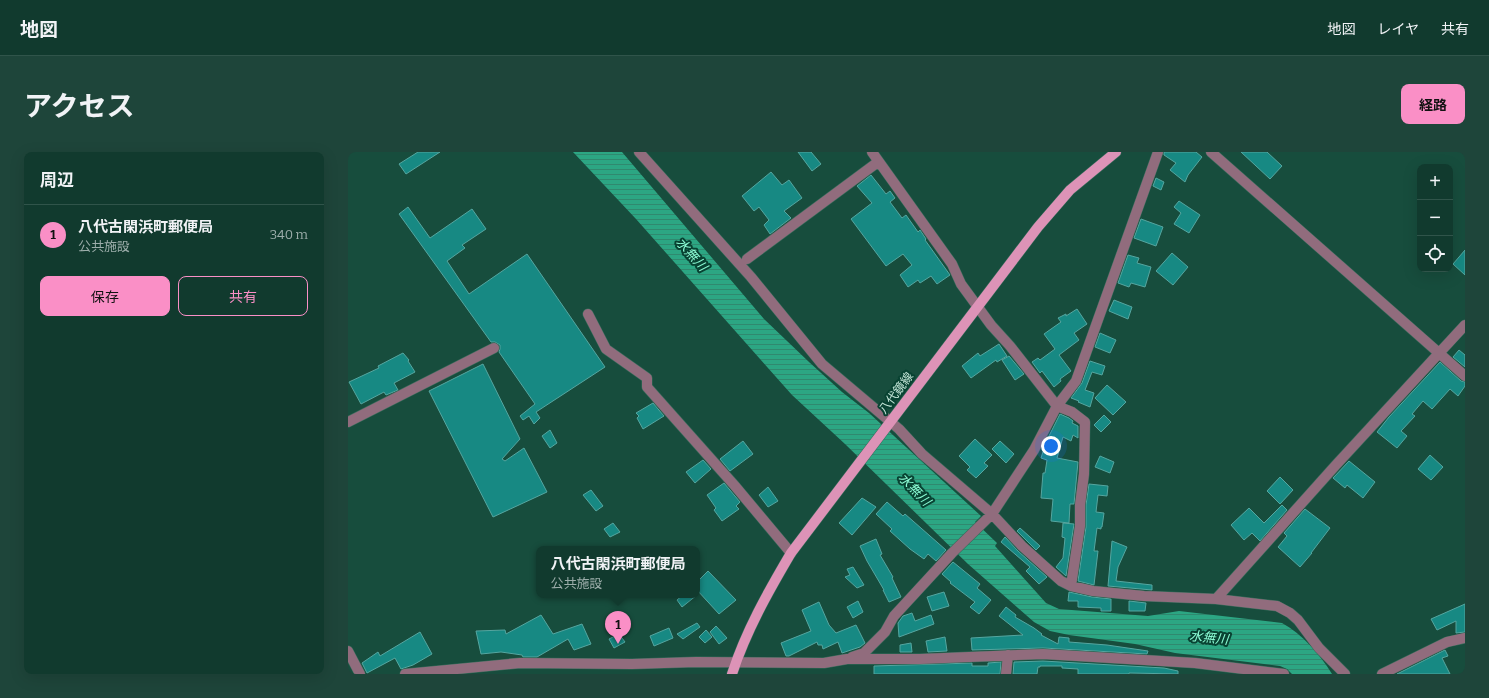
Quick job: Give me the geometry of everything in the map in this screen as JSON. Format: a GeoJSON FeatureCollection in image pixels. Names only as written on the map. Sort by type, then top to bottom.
{"type":"FeatureCollection","features":[{"type":"Feature","properties":{"kind":"main road","name":"八代鏡線"},"geometry":{"type":"LineString","coordinates":[[732,674],[750,627],[768,591],[791,552],[1038,227],[1070,190],[1116,152]]}},
{"type":"Feature","properties":{"kind":"street"},"geometry":{"type":"LineString","coordinates":[[639,152],[750,277],[822,364],[890,423],[922,454],[992,514],[1022,546],[1061,581],[1072,586],[1093,590],[1144,596],[1216,599],[1277,606],[1290,613],[1298,620],[1319,648],[1345,674]]}},
{"type":"Feature","properties":{"kind":"street"},"geometry":{"type":"LineString","coordinates":[[872,152],[952,264],[961,284],[991,325],[1010,346],[1057,406],[1072,412],[1086,422],[1080,526],[1072,586]]}},
{"type":"Feature","properties":{"kind":"street"},"geometry":{"type":"LineString","coordinates":[[405,674],[520,663],[824,663],[847,659],[864,653],[885,632],[894,616],[952,553],[992,514],[1034,450],[1057,406],[1076,381],[1158,152]]}},
{"type":"Feature","properties":{"kind":"street"},"geometry":{"type":"LineString","coordinates":[[1211,152],[1438,354],[1465,376]]}},
{"type":"Feature","properties":{"kind":"street"},"geometry":{"type":"LineString","coordinates":[[747,259],[878,162]]}},
{"type":"Feature","properties":{"kind":"street"},"geometry":{"type":"LineString","coordinates":[[588,314],[606,349],[647,378],[647,387],[791,552]]}},
{"type":"Feature","properties":{"kind":"street"},"geometry":{"type":"LineString","coordinates":[[1216,599],[1465,324]]}},
{"type":"Feature","properties":{"kind":"street"},"geometry":{"type":"LineString","coordinates":[[348,422],[494,348]]}},
{"type":"Feature","properties":{"kind":"street"},"geometry":{"type":"LineString","coordinates":[[1382,674],[1447,642],[1465,638]]}},
{"type":"Feature","properties":{"kind":"street"},"geometry":{"type":"LineString","coordinates":[[348,651],[360,674]]}},
{"type":"Feature","properties":{"kind":"street"},"geometry":{"type":"LineString","coordinates":[[847,659],[920,659],[1043,654],[1112,657],[1141,661],[1202,664],[1284,674]]}},
{"type":"Feature","properties":{"kind":"street"},"geometry":{"type":"LineString","coordinates":[[1006,674],[1008,655]]}},
{"type":"Feature","properties":{"kind":"water","name":"水無川"},"geometry":{"type":"Polygon","coordinates":[[[573,152],[622,152],[764,319],[842,392],[869,413],[981,516],[975,522],[997,543],[995,546],[1046,603],[1059,609],[1148,616],[1179,611],[1282,623],[1297,633],[1310,645],[1332,674],[1292,674],[1287,669],[1280,666],[1175,653],[1135,644],[1069,635],[1050,631],[1034,622],[968,564],[845,444],[792,395],[636,219],[573,152]]]}},
{"type":"Feature","properties":{"kind":"building"},"geometry":{"type":"Polygon","coordinates":[[[418,152],[440,152],[406,174],[399,164],[418,152]]]}},
{"type":"Feature","properties":{"kind":"building"},"geometry":{"type":"Polygon","coordinates":[[[798,152],[811,152],[821,164],[812,171],[798,152]]]}},
{"type":"Feature","properties":{"kind":"building"},"geometry":{"type":"Polygon","coordinates":[[[1164,152],[1196,152],[1202,157],[1188,175],[1185,182],[1170,170],[1176,163],[1164,155],[1164,152]]]}},
{"type":"Feature","properties":{"kind":"building"},"geometry":{"type":"Polygon","coordinates":[[[1241,152],[1267,152],[1282,166],[1270,179],[1241,152]]]}},
{"type":"Feature","properties":{"kind":"building"},"geometry":{"type":"Polygon","coordinates":[[[771,172],[782,185],[789,180],[802,198],[784,211],[791,218],[770,234],[764,225],[769,220],[759,207],[754,211],[742,196],[771,172]]]}},
{"type":"Feature","properties":{"kind":"building"},"geometry":{"type":"Polygon","coordinates":[[[871,175],[886,194],[890,191],[895,198],[890,202],[902,218],[906,215],[918,232],[920,230],[926,239],[925,240],[950,275],[937,284],[931,276],[920,283],[918,280],[908,287],[900,275],[912,265],[903,254],[886,266],[851,219],[872,203],[857,186],[871,175]]]}},
{"type":"Feature","properties":{"kind":"building"},"geometry":{"type":"Polygon","coordinates":[[[1156,178],[1164,182],[1161,190],[1153,186],[1156,178]]]}},
{"type":"Feature","properties":{"kind":"building"},"geometry":{"type":"Polygon","coordinates":[[[1179,201],[1200,215],[1189,233],[1174,224],[1181,213],[1174,207],[1179,201]]]}},
{"type":"Feature","properties":{"kind":"building"},"geometry":{"type":"Polygon","coordinates":[[[408,207],[430,238],[472,209],[486,229],[462,245],[465,248],[447,261],[469,294],[527,254],[605,367],[536,412],[540,418],[534,424],[529,416],[523,420],[520,416],[535,404],[499,352],[500,345],[495,342],[491,342],[399,214],[408,207]]]}},
{"type":"Feature","properties":{"kind":"building"},"geometry":{"type":"Polygon","coordinates":[[[1141,219],[1163,227],[1156,246],[1134,238],[1141,219]]]}},
{"type":"Feature","properties":{"kind":"building"},"geometry":{"type":"Polygon","coordinates":[[[1465,250],[1465,275],[1453,264],[1465,250]]]}},
{"type":"Feature","properties":{"kind":"building"},"geometry":{"type":"Polygon","coordinates":[[[1172,253],[1188,267],[1173,285],[1156,271],[1172,253]]]}},
{"type":"Feature","properties":{"kind":"building"},"geometry":{"type":"Polygon","coordinates":[[[1128,255],[1139,258],[1137,263],[1151,267],[1145,287],[1131,283],[1129,287],[1118,283],[1128,255]]]}},
{"type":"Feature","properties":{"kind":"building"},"geometry":{"type":"Polygon","coordinates":[[[1114,300],[1132,307],[1128,319],[1109,311],[1114,300]]]}},
{"type":"Feature","properties":{"kind":"building"},"geometry":{"type":"Polygon","coordinates":[[[1077,309],[1087,324],[1074,333],[1079,340],[1059,355],[1071,371],[1060,379],[1061,381],[1054,387],[1042,371],[1040,373],[1032,362],[1038,358],[1040,360],[1055,349],[1044,334],[1061,322],[1058,318],[1066,314],[1066,316],[1077,309]]]}},
{"type":"Feature","properties":{"kind":"building"},"geometry":{"type":"Polygon","coordinates":[[[1100,333],[1116,340],[1110,353],[1095,347],[1100,333]]]}},
{"type":"Feature","properties":{"kind":"building"},"geometry":{"type":"Polygon","coordinates":[[[999,344],[1007,356],[997,362],[996,360],[971,378],[962,366],[978,353],[980,356],[999,344]]]}},
{"type":"Feature","properties":{"kind":"building"},"geometry":{"type":"Polygon","coordinates":[[[1459,350],[1465,355],[1465,367],[1453,357],[1459,350]]]}},
{"type":"Feature","properties":{"kind":"building"},"geometry":{"type":"Polygon","coordinates":[[[403,353],[409,360],[408,361],[415,372],[394,383],[398,390],[386,395],[384,392],[361,404],[349,382],[379,368],[378,366],[403,353]]]}},
{"type":"Feature","properties":{"kind":"building"},"geometry":{"type":"Polygon","coordinates":[[[1009,356],[1024,374],[1015,380],[1002,360],[1009,356]]]}},
{"type":"Feature","properties":{"kind":"building"},"geometry":{"type":"Polygon","coordinates":[[[1090,361],[1105,366],[1102,375],[1092,372],[1085,390],[1094,393],[1090,407],[1071,398],[1082,383],[1090,361]]]}},
{"type":"Feature","properties":{"kind":"building"},"geometry":{"type":"Polygon","coordinates":[[[1440,362],[1461,381],[1465,382],[1465,386],[1458,396],[1450,389],[1432,409],[1423,401],[1412,414],[1415,416],[1401,431],[1407,436],[1397,448],[1377,432],[1440,362]]]}},
{"type":"Feature","properties":{"kind":"building"},"geometry":{"type":"Polygon","coordinates":[[[483,364],[520,439],[502,459],[505,461],[524,448],[547,492],[493,517],[429,391],[483,364]]]}},
{"type":"Feature","properties":{"kind":"building"},"geometry":{"type":"Polygon","coordinates":[[[1107,385],[1126,402],[1113,415],[1095,398],[1107,385]]]}},
{"type":"Feature","properties":{"kind":"building"},"geometry":{"type":"Polygon","coordinates":[[[653,403],[664,416],[643,429],[637,418],[639,416],[636,413],[653,403]]]}},
{"type":"Feature","properties":{"kind":"building"},"geometry":{"type":"Polygon","coordinates":[[[1060,414],[1069,418],[1073,421],[1072,423],[1078,426],[1078,438],[1073,435],[1071,441],[1063,437],[1057,458],[1078,462],[1074,504],[1070,504],[1069,523],[1051,521],[1053,499],[1041,498],[1043,473],[1045,473],[1047,460],[1041,458],[1046,442],[1060,414]]]}},
{"type":"Feature","properties":{"kind":"building"},"geometry":{"type":"Polygon","coordinates":[[[1104,415],[1111,422],[1101,432],[1094,425],[1104,415]]]}},
{"type":"Feature","properties":{"kind":"building"},"geometry":{"type":"Polygon","coordinates":[[[550,430],[557,443],[550,448],[542,436],[550,430]]]}},
{"type":"Feature","properties":{"kind":"building"},"geometry":{"type":"Polygon","coordinates":[[[975,439],[992,455],[984,463],[988,466],[976,478],[967,470],[970,467],[959,456],[975,439]]]}},
{"type":"Feature","properties":{"kind":"building"},"geometry":{"type":"Polygon","coordinates":[[[743,441],[753,454],[730,471],[720,459],[743,441]]]}},
{"type":"Feature","properties":{"kind":"building"},"geometry":{"type":"Polygon","coordinates":[[[1000,441],[1014,454],[1006,463],[992,449],[1000,441]]]}},
{"type":"Feature","properties":{"kind":"building"},"geometry":{"type":"Polygon","coordinates":[[[1430,455],[1443,467],[1431,480],[1418,469],[1430,455]]]}},
{"type":"Feature","properties":{"kind":"building"},"geometry":{"type":"Polygon","coordinates":[[[1100,456],[1114,462],[1110,473],[1095,467],[1100,456]]]}},
{"type":"Feature","properties":{"kind":"building"},"geometry":{"type":"Polygon","coordinates":[[[703,460],[711,469],[695,483],[686,472],[703,460]]]}},
{"type":"Feature","properties":{"kind":"building"},"geometry":{"type":"Polygon","coordinates":[[[1349,461],[1375,482],[1363,498],[1347,485],[1345,488],[1333,478],[1349,461]]]}},
{"type":"Feature","properties":{"kind":"building"},"geometry":{"type":"Polygon","coordinates":[[[1280,477],[1293,490],[1280,504],[1267,491],[1280,477]]]}},
{"type":"Feature","properties":{"kind":"building"},"geometry":{"type":"Polygon","coordinates":[[[724,483],[740,502],[736,506],[739,509],[722,521],[714,510],[716,508],[707,495],[724,483]]]}},
{"type":"Feature","properties":{"kind":"building"},"geometry":{"type":"Polygon","coordinates":[[[1089,484],[1108,486],[1107,496],[1098,495],[1096,512],[1104,513],[1102,527],[1101,529],[1097,528],[1094,551],[1098,551],[1094,585],[1078,581],[1086,527],[1086,505],[1089,484]]]}},
{"type":"Feature","properties":{"kind":"building"},"geometry":{"type":"Polygon","coordinates":[[[768,487],[778,501],[768,507],[759,495],[768,487]]]}},
{"type":"Feature","properties":{"kind":"building"},"geometry":{"type":"Polygon","coordinates":[[[591,490],[603,506],[596,511],[583,495],[591,490]]]}},
{"type":"Feature","properties":{"kind":"building"},"geometry":{"type":"Polygon","coordinates":[[[862,498],[876,507],[852,535],[839,523],[862,498]]]}},
{"type":"Feature","properties":{"kind":"building"},"geometry":{"type":"Polygon","coordinates":[[[887,502],[903,516],[905,514],[946,550],[936,561],[928,554],[924,559],[890,531],[892,529],[876,514],[887,502]]]}},
{"type":"Feature","properties":{"kind":"building"},"geometry":{"type":"Polygon","coordinates":[[[1282,505],[1287,510],[1260,541],[1252,533],[1244,540],[1231,525],[1249,508],[1264,523],[1282,505]]]}},
{"type":"Feature","properties":{"kind":"building"},"geometry":{"type":"Polygon","coordinates":[[[1305,509],[1330,528],[1300,567],[1278,547],[1287,536],[1284,533],[1305,509]]]}},
{"type":"Feature","properties":{"kind":"building"},"geometry":{"type":"Polygon","coordinates":[[[613,523],[620,532],[610,537],[604,529],[613,523]]]}},
{"type":"Feature","properties":{"kind":"building"},"geometry":{"type":"Polygon","coordinates":[[[1063,523],[1074,524],[1066,576],[1056,567],[1063,558],[1065,538],[1062,537],[1063,523]]]}},
{"type":"Feature","properties":{"kind":"building"},"geometry":{"type":"Polygon","coordinates":[[[1020,528],[1040,546],[1036,550],[1017,531],[1020,528]]]}},
{"type":"Feature","properties":{"kind":"building"},"geometry":{"type":"Polygon","coordinates":[[[1005,537],[1047,577],[1039,584],[1026,571],[1030,567],[1001,542],[1005,537]]]}},
{"type":"Feature","properties":{"kind":"building"},"geometry":{"type":"Polygon","coordinates":[[[876,539],[882,554],[880,555],[893,577],[892,578],[901,597],[889,602],[860,546],[876,539]]]}},
{"type":"Feature","properties":{"kind":"building"},"geometry":{"type":"Polygon","coordinates":[[[1112,541],[1127,547],[1118,567],[1116,581],[1152,585],[1152,590],[1108,586],[1112,541]]]}},
{"type":"Feature","properties":{"kind":"building"},"geometry":{"type":"Polygon","coordinates":[[[953,562],[980,584],[977,588],[991,600],[979,614],[970,607],[975,602],[950,583],[951,582],[942,574],[953,562]]]}},
{"type":"Feature","properties":{"kind":"building"},"geometry":{"type":"Polygon","coordinates":[[[853,567],[864,585],[857,588],[845,577],[850,575],[847,569],[853,567]]]}},
{"type":"Feature","properties":{"kind":"building"},"geometry":{"type":"Polygon","coordinates":[[[708,571],[736,600],[719,614],[700,593],[700,579],[708,571]]]}},
{"type":"Feature","properties":{"kind":"building"},"geometry":{"type":"Polygon","coordinates":[[[944,592],[949,606],[932,611],[927,597],[944,592]]]}},
{"type":"Feature","properties":{"kind":"building"},"geometry":{"type":"Polygon","coordinates":[[[1069,592],[1111,599],[1111,611],[1101,611],[1101,608],[1078,607],[1078,601],[1068,601],[1069,592]]]}},
{"type":"Feature","properties":{"kind":"building"},"geometry":{"type":"Polygon","coordinates":[[[679,598],[693,598],[682,607],[677,600],[679,598]]]}},
{"type":"Feature","properties":{"kind":"building"},"geometry":{"type":"Polygon","coordinates":[[[858,601],[863,612],[853,618],[847,607],[858,601]]]}},
{"type":"Feature","properties":{"kind":"building"},"geometry":{"type":"Polygon","coordinates":[[[1129,601],[1146,603],[1145,611],[1129,611],[1129,601]]]}},
{"type":"Feature","properties":{"kind":"building"},"geometry":{"type":"Polygon","coordinates":[[[819,602],[829,625],[836,633],[856,625],[865,643],[860,647],[842,653],[838,642],[823,649],[822,645],[818,645],[817,642],[789,656],[786,656],[781,643],[811,631],[802,610],[819,602]]]}},
{"type":"Feature","properties":{"kind":"building"},"geometry":{"type":"Polygon","coordinates":[[[1465,604],[1465,632],[1456,633],[1456,621],[1437,630],[1431,619],[1465,604]]]}},
{"type":"Feature","properties":{"kind":"building"},"geometry":{"type":"Polygon","coordinates":[[[1006,607],[1016,615],[1015,617],[1034,628],[1042,634],[1041,635],[1058,644],[1059,637],[1069,638],[1069,642],[1107,645],[1148,651],[1147,654],[1043,648],[972,650],[971,638],[1023,635],[999,616],[1006,607]]]}},
{"type":"Feature","properties":{"kind":"building"},"geometry":{"type":"Polygon","coordinates":[[[912,613],[915,621],[931,615],[934,624],[899,637],[898,623],[903,616],[912,613]]]}},
{"type":"Feature","properties":{"kind":"building"},"geometry":{"type":"Polygon","coordinates":[[[541,615],[553,634],[582,624],[591,644],[574,650],[568,639],[537,657],[523,657],[522,655],[501,652],[481,654],[476,631],[505,630],[506,634],[541,615]]]}},
{"type":"Feature","properties":{"kind":"building"},"geometry":{"type":"Polygon","coordinates":[[[697,623],[700,627],[683,639],[677,634],[697,623]]]}},
{"type":"Feature","properties":{"kind":"building"},"geometry":{"type":"Polygon","coordinates":[[[716,626],[727,638],[719,644],[710,632],[716,626]]]}},
{"type":"Feature","properties":{"kind":"building"},"geometry":{"type":"Polygon","coordinates":[[[669,628],[673,638],[654,646],[650,636],[669,628]]]}},
{"type":"Feature","properties":{"kind":"building"},"geometry":{"type":"Polygon","coordinates":[[[706,630],[712,637],[705,643],[699,637],[706,630]]]}},
{"type":"Feature","properties":{"kind":"building"},"geometry":{"type":"Polygon","coordinates":[[[420,632],[432,654],[413,665],[401,669],[395,658],[367,673],[362,663],[378,652],[380,656],[420,632]]]}},
{"type":"Feature","properties":{"kind":"building"},"geometry":{"type":"Polygon","coordinates":[[[619,634],[625,642],[614,648],[609,639],[619,634]]]}},
{"type":"Feature","properties":{"kind":"building"},"geometry":{"type":"Polygon","coordinates":[[[945,637],[947,651],[928,652],[926,641],[945,637]]]}},
{"type":"Feature","properties":{"kind":"building"},"geometry":{"type":"Polygon","coordinates":[[[911,643],[912,652],[900,652],[900,645],[911,643]]]}},
{"type":"Feature","properties":{"kind":"building"},"geometry":{"type":"Polygon","coordinates":[[[1445,650],[1448,656],[1442,658],[1450,674],[1397,674],[1445,650]]]}},
{"type":"Feature","properties":{"kind":"building"},"geometry":{"type":"Polygon","coordinates":[[[1043,661],[1164,668],[1178,671],[1178,674],[1078,674],[1078,669],[1062,668],[1062,666],[1040,666],[1038,667],[1037,674],[1013,674],[1014,662],[1043,661]]]}},
{"type":"Feature","properties":{"kind":"building"},"geometry":{"type":"Polygon","coordinates":[[[1001,662],[1000,674],[874,674],[874,666],[972,663],[972,666],[988,666],[988,663],[1001,662]]]}},
{"type":"Feature","properties":{"kind":"place","name":"八代古閑浜町郵便局"},"geometry":{"type":"Point","coordinates":[618,644]}}]}
